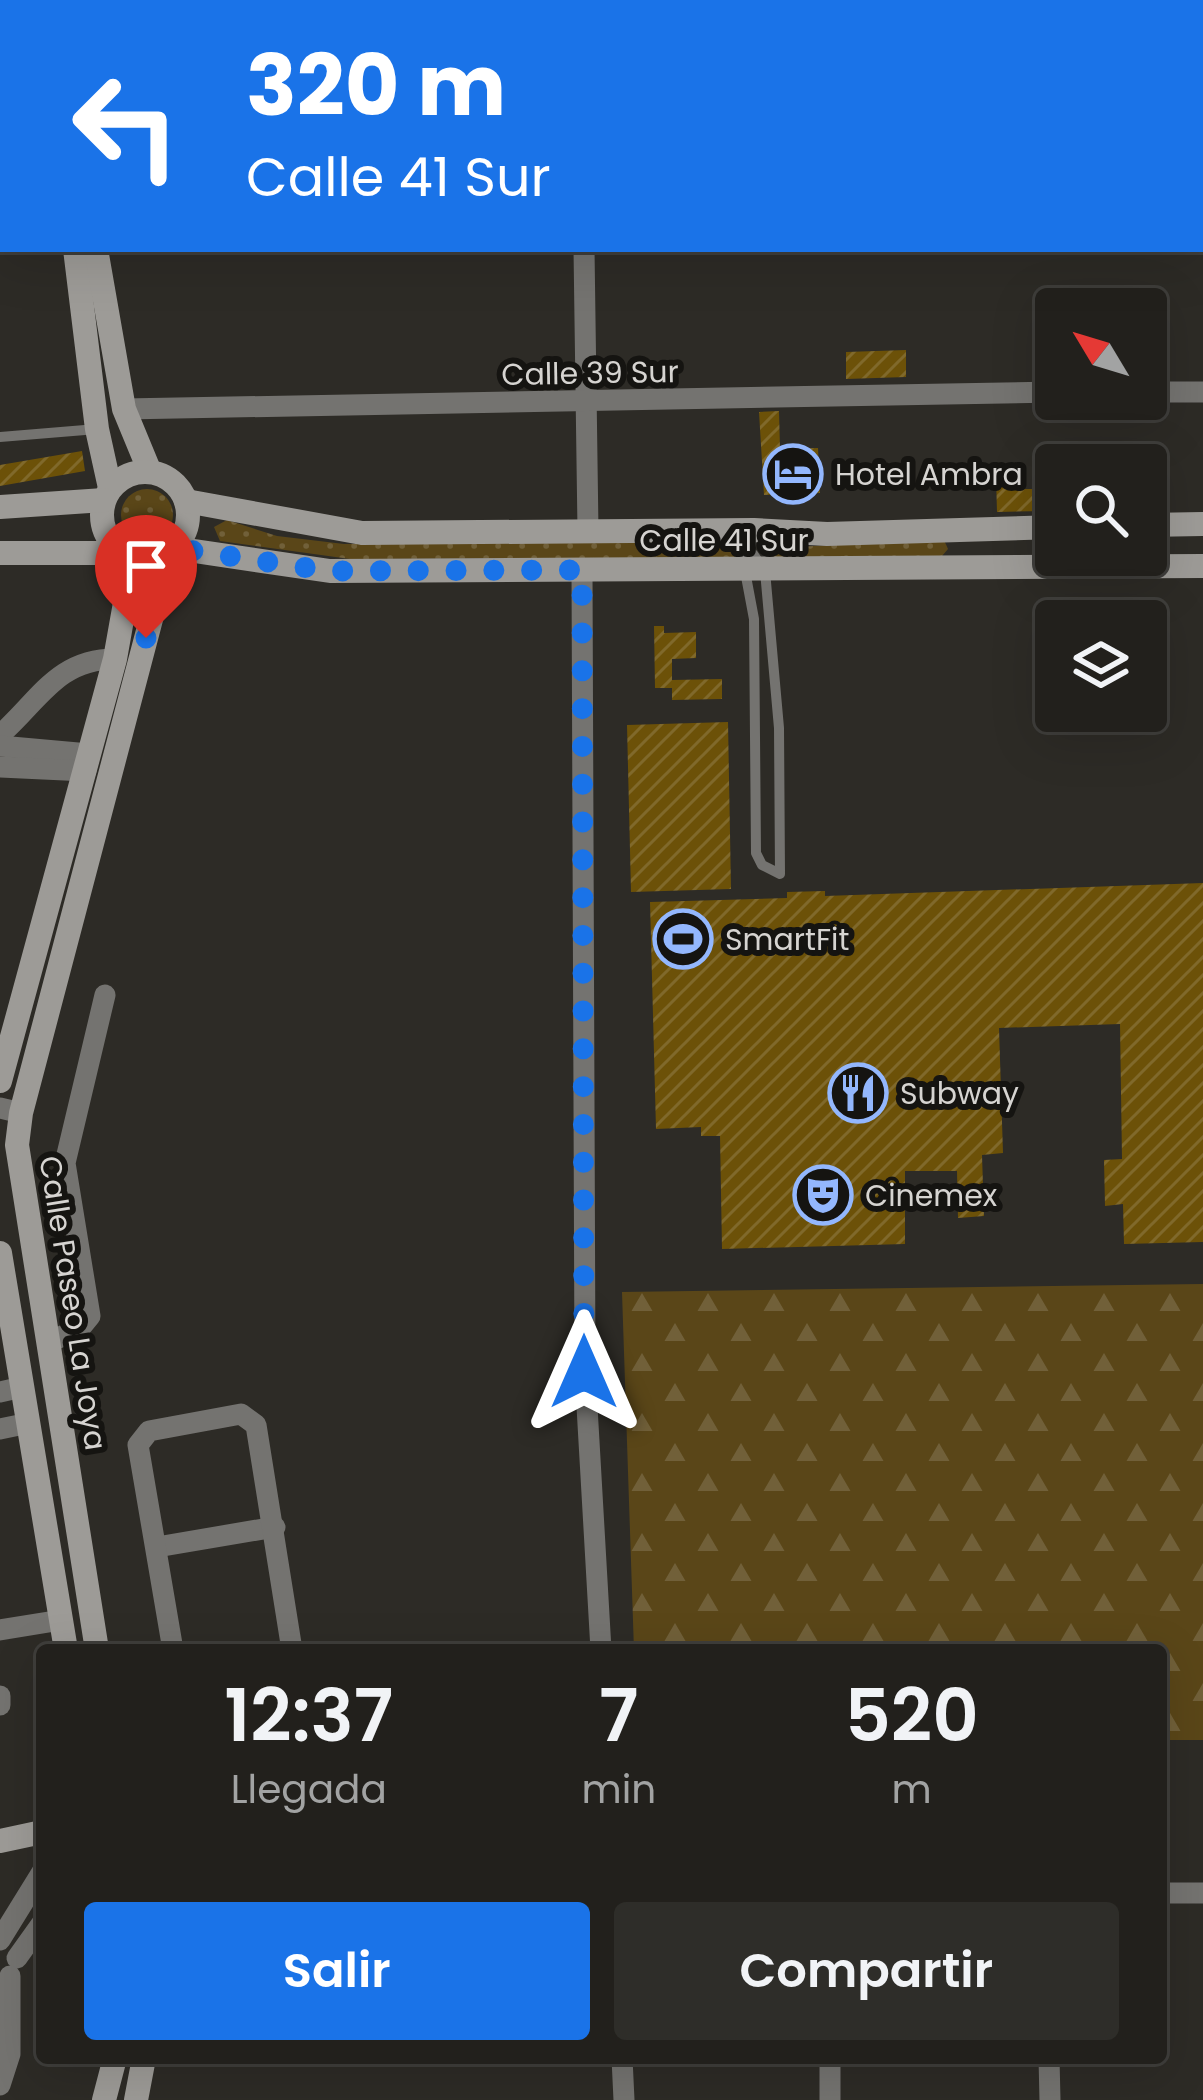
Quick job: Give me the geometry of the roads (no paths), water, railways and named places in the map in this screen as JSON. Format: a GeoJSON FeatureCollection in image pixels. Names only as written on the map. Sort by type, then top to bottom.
{"type":"FeatureCollection","features":[{"type":"Feature","properties":{"kind":"main road"},"geometry":{"type":"LineString","coordinates":[[75,252],[107,494],[103,529],[128,555]]}},
{"type":"Feature","properties":{"kind":"main road"},"geometry":{"type":"LineString","coordinates":[[97,252],[124,409],[150,472]]}},
{"type":"Feature","properties":{"kind":"main road"},"geometry":{"type":"LineString","coordinates":[[0,507],[107,494],[135,473],[150,472],[175,484],[186,501],[188,524],[171,550],[128,555],[0,553]]}},
{"type":"Feature","properties":{"kind":"main road","name":"Calle 41 Sur"},"geometry":{"type":"LineString","coordinates":[[186,501],[362,533],[588,531],[754,556],[954,570],[1203,566]]}},
{"type":"Feature","properties":{"kind":"main road"},"geometry":{"type":"LineString","coordinates":[[1167,525],[1203,524]]}},
{"type":"Feature","properties":{"kind":"main road","name":"Calle 41 Sur"},"geometry":{"type":"LineString","coordinates":[[171,550],[329,571],[582,570],[754,556],[826,534],[1035,527]]}},
{"type":"Feature","properties":{"kind":"main road"},"geometry":{"type":"LineString","coordinates":[[954,528],[954,570]]}},
{"type":"Feature","properties":{"kind":"main road","name":"Calle Paseo La Joya"},"geometry":{"type":"LineString","coordinates":[[96,1644],[48,1342],[9,1144],[10,1111],[171,550]]}},
{"type":"Feature","properties":{"kind":"main road"},"geometry":{"type":"LineString","coordinates":[[0,1081],[12,1014],[115,659],[128,555]]}},
{"type":"Feature","properties":{"kind":"main road","name":"Calle Paseo La Joya"},"geometry":{"type":"LineString","coordinates":[[0,1253],[11,1390],[29,1423],[65,1644]]}},
{"type":"Feature","properties":{"kind":"main road"},"geometry":{"type":"LineString","coordinates":[[0,1841],[36,1833]]}},
{"type":"Feature","properties":{"kind":"main road"},"geometry":{"type":"LineString","coordinates":[[104,2100],[113,2064]]}},
{"type":"Feature","properties":{"kind":"main road"},"geometry":{"type":"LineString","coordinates":[[136,2100],[143,2064]]}},
{"type":"Feature","properties":{"kind":"street"},"geometry":{"type":"LineString","coordinates":[[584,252],[588,531]]}},
{"type":"Feature","properties":{"kind":"street"},"geometry":{"type":"LineString","coordinates":[[1167,392],[1203,392]]}},
{"type":"Feature","properties":{"kind":"street","name":"Calle 39 Sur"},"geometry":{"type":"LineString","coordinates":[[124,409],[1035,393]]}},
{"type":"Feature","properties":{"kind":"street"},"geometry":{"type":"LineString","coordinates":[[582,570],[584,1372],[601,1644]]}},
{"type":"Feature","properties":{"kind":"street"},"geometry":{"type":"LineString","coordinates":[[0,734],[49,682],[72,666],[115,659]]}},
{"type":"Feature","properties":{"kind":"street"},"geometry":{"type":"LineString","coordinates":[[0,746],[88,763]]}},
{"type":"Feature","properties":{"kind":"street"},"geometry":{"type":"LineString","coordinates":[[0,767],[88,763]]}},
{"type":"Feature","properties":{"kind":"street"},"geometry":{"type":"LineString","coordinates":[[48,1342],[81,1327],[90,1316],[64,1163],[105,995]]}},
{"type":"Feature","properties":{"kind":"street"},"geometry":{"type":"LineString","coordinates":[[172,1644],[138,1445],[141,1436],[241,1414],[256,1424],[291,1644]]}},
{"type":"Feature","properties":{"kind":"street"},"geometry":{"type":"LineString","coordinates":[[0,1430],[29,1423]]}},
{"type":"Feature","properties":{"kind":"street"},"geometry":{"type":"LineString","coordinates":[[157,1547],[275,1527]]}},
{"type":"Feature","properties":{"kind":"street"},"geometry":{"type":"LineString","coordinates":[[0,1630],[61,1620]]}},
{"type":"Feature","properties":{"kind":"street"},"geometry":{"type":"LineString","coordinates":[[0,2085],[10,2054],[5,1959],[36,1888]]}},
{"type":"Feature","properties":{"kind":"street"},"geometry":{"type":"LineString","coordinates":[[1167,1893],[1203,1893]]}},
{"type":"Feature","properties":{"kind":"street"},"geometry":{"type":"LineString","coordinates":[[5,1959],[36,1929]]}},
{"type":"Feature","properties":{"kind":"street"},"geometry":{"type":"LineString","coordinates":[[622,2064],[624,2100]]}},
{"type":"Feature","properties":{"kind":"street"},"geometry":{"type":"LineString","coordinates":[[830,2064],[830,2100]]}},
{"type":"Feature","properties":{"kind":"street"},"geometry":{"type":"LineString","coordinates":[[1049,2064],[1050,2100]]}},
{"type":"Feature","properties":{"kind":"lane"},"geometry":{"type":"LineString","coordinates":[[0,437],[97,429]]}},
{"type":"Feature","properties":{"kind":"lane"},"geometry":{"type":"LineString","coordinates":[[754,556],[778,728],[780,874],[762,865],[756,853],[754,556]]}},
{"type":"Feature","properties":{"kind":"lane"},"geometry":{"type":"LineString","coordinates":[[755,729],[778,728]]}},
{"type":"Feature","properties":{"kind":"place","name":"Hotel Ambra"},"geometry":{"type":"Point","coordinates":[793,474]}},
{"type":"Feature","properties":{"kind":"place","name":"SmartFit"},"geometry":{"type":"Point","coordinates":[683,939]}},
{"type":"Feature","properties":{"kind":"place","name":"Subway"},"geometry":{"type":"Point","coordinates":[858,1093]}},
{"type":"Feature","properties":{"kind":"place","name":"Cinemex"},"geometry":{"type":"Point","coordinates":[823,1195]}}]}
